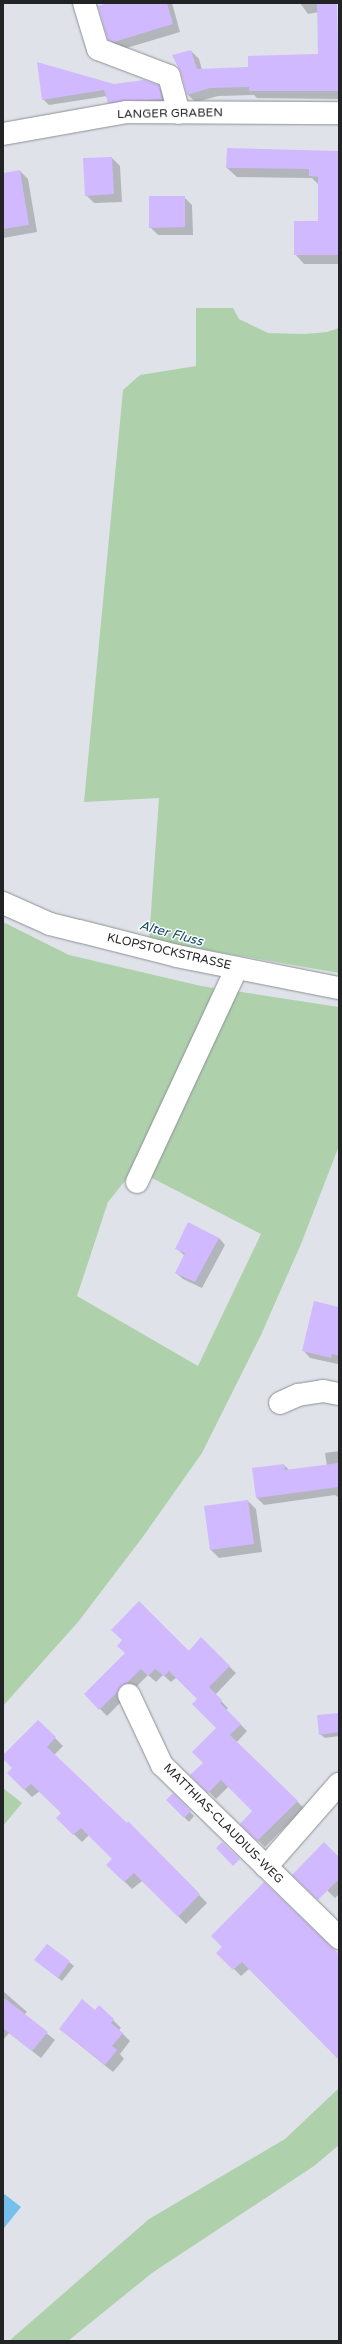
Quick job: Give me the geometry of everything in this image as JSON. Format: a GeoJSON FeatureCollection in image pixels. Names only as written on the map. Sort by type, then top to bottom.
{"type":"FeatureCollection","features":[{"type":"Feature","properties":{"kind":"street"},"geometry":{"type":"LineString","coordinates":[[84,3],[98,50],[169,76],[179,113]]}},
{"type":"Feature","properties":{"kind":"street","name":"LANGER GRABEN"},"geometry":{"type":"LineString","coordinates":[[3,134],[127,112],[339,113]]}},
{"type":"Feature","properties":{"kind":"street","name":"KLOPSTOCKSTRASSE"},"geometry":{"type":"LineString","coordinates":[[3,903],[50,924],[237,968],[339,988]]}},
{"type":"Feature","properties":{"kind":"street"},"geometry":{"type":"LineString","coordinates":[[137,1182],[237,968]]}},
{"type":"Feature","properties":{"kind":"street"},"geometry":{"type":"LineString","coordinates":[[280,1403],[298,1395],[323,1391],[339,1394]]}},
{"type":"Feature","properties":{"kind":"street","name":"MATTHIAS-CLAUDIUS-WEG"},"geometry":{"type":"LineString","coordinates":[[129,1694],[162,1765],[339,1938]]}},
{"type":"Feature","properties":{"kind":"street"},"geometry":{"type":"LineString","coordinates":[[266,1866],[339,1784]]}},
{"type":"Feature","properties":{"kind":"green space"},"geometry":{"type":"Polygon","coordinates":[[[196,308],[233,308],[239,319],[268,333],[305,334],[327,332],[339,328],[339,973],[149,940],[159,798],[84,802],[123,390],[140,375],[196,366],[196,308]]]}},
{"type":"Feature","properties":{"kind":"green space"},"geometry":{"type":"Polygon","coordinates":[[[3,922],[69,955],[201,986],[339,1007],[339,1146],[301,1244],[261,1335],[202,1453],[142,1538],[78,1622],[3,1706],[3,922]],[[137,1166],[108,1202],[77,1296],[198,1366],[261,1234],[152,1178],[137,1166]]]}},
{"type":"Feature","properties":{"kind":"green space"},"geometry":{"type":"Polygon","coordinates":[[[3,1788],[22,1803],[3,1826],[3,1788]]]}},
{"type":"Feature","properties":{"kind":"green space"},"geometry":{"type":"Polygon","coordinates":[[[339,2088],[339,2145],[314,2166],[152,2273],[68,2341],[9,2341],[149,2219],[285,2139],[339,2088]]]}},
{"type":"Feature","properties":{"kind":"water"},"geometry":{"type":"Polygon","coordinates":[[[3,2193],[21,2207],[4,2228],[3,2227],[3,2193]]]}},
{"type":"Feature","properties":{"kind":"building"},"geometry":{"type":"Polygon","coordinates":[[[107,3],[167,3],[173,24],[114,42],[108,40],[98,6],[107,3]]]}},
{"type":"Feature","properties":{"kind":"building"},"geometry":{"type":"Polygon","coordinates":[[[317,3],[337,3],[339,91],[249,91],[249,87],[210,88],[187,95],[181,73],[172,55],[191,50],[197,69],[248,67],[248,56],[318,54],[317,3]]]}},
{"type":"Feature","properties":{"kind":"building"},"geometry":{"type":"Polygon","coordinates":[[[37,62],[114,84],[144,80],[159,85],[162,99],[108,103],[104,90],[42,100],[37,62]]]}},
{"type":"Feature","properties":{"kind":"building"},"geometry":{"type":"Polygon","coordinates":[[[227,148],[339,151],[339,255],[294,255],[294,221],[318,221],[318,177],[309,176],[309,169],[226,168],[227,148]]]}},
{"type":"Feature","properties":{"kind":"building"},"geometry":{"type":"Polygon","coordinates":[[[112,157],[114,194],[85,196],[83,158],[112,157]]]}},
{"type":"Feature","properties":{"kind":"building"},"geometry":{"type":"Polygon","coordinates":[[[20,170],[29,225],[3,229],[3,173],[20,170]]]}},
{"type":"Feature","properties":{"kind":"building"},"geometry":{"type":"Polygon","coordinates":[[[149,196],[185,196],[185,227],[149,228],[149,196]]]}},
{"type":"Feature","properties":{"kind":"building"},"geometry":{"type":"Polygon","coordinates":[[[188,1222],[219,1238],[195,1282],[175,1273],[185,1253],[175,1249],[188,1222]]]}},
{"type":"Feature","properties":{"kind":"building"},"geometry":{"type":"Polygon","coordinates":[[[314,1301],[339,1307],[339,1356],[332,1354],[331,1358],[302,1351],[314,1301]]]}},
{"type":"Feature","properties":{"kind":"building"},"geometry":{"type":"Polygon","coordinates":[[[339,1463],[339,1487],[256,1498],[252,1468],[284,1464],[285,1470],[339,1463]]]}},
{"type":"Feature","properties":{"kind":"building"},"geometry":{"type":"Polygon","coordinates":[[[248,1500],[254,1544],[210,1550],[204,1506],[248,1500]]]}},
{"type":"Feature","properties":{"kind":"building"},"geometry":{"type":"Polygon","coordinates":[[[139,1601],[189,1651],[201,1637],[230,1666],[209,1687],[222,1700],[220,1703],[241,1724],[230,1735],[298,1801],[257,1841],[240,1824],[252,1811],[221,1780],[208,1793],[190,1775],[203,1763],[192,1752],[216,1728],[192,1704],[197,1699],[169,1671],[164,1676],[155,1669],[148,1676],[141,1669],[99,1710],[84,1694],[125,1653],[117,1646],[122,1640],[111,1630],[139,1601]]]}},
{"type":"Feature","properties":{"kind":"building"},"geometry":{"type":"Polygon","coordinates":[[[339,1713],[339,1732],[319,1735],[317,1715],[339,1713]]]}},
{"type":"Feature","properties":{"kind":"building"},"geometry":{"type":"Polygon","coordinates":[[[38,1720],[56,1737],[47,1747],[127,1823],[128,1821],[200,1894],[178,1917],[134,1873],[124,1882],[106,1865],[112,1859],[81,1828],[73,1835],[56,1818],[61,1813],[31,1784],[24,1790],[7,1773],[12,1768],[3,1759],[3,1755],[38,1720]]]}},
{"type":"Feature","properties":{"kind":"building"},"geometry":{"type":"Polygon","coordinates":[[[173,1793],[191,1811],[184,1818],[166,1800],[173,1793]]]}},
{"type":"Feature","properties":{"kind":"building"},"geometry":{"type":"Polygon","coordinates":[[[222,1842],[240,1859],[233,1866],[216,1848],[222,1842]]]}},
{"type":"Feature","properties":{"kind":"building"},"geometry":{"type":"Polygon","coordinates":[[[324,1842],[339,1857],[339,1879],[318,1900],[292,1875],[324,1842]]]}},
{"type":"Feature","properties":{"kind":"building"},"geometry":{"type":"Polygon","coordinates":[[[264,1882],[339,1954],[339,2060],[242,1962],[233,1970],[216,1953],[222,1947],[211,1936],[264,1882]]]}},
{"type":"Feature","properties":{"kind":"building"},"geometry":{"type":"Polygon","coordinates":[[[47,1944],[70,1961],[58,1978],[34,1960],[47,1944]]]}},
{"type":"Feature","properties":{"kind":"building"},"geometry":{"type":"Polygon","coordinates":[[[3,1997],[48,2032],[32,2051],[3,2028],[3,1997]]]}},
{"type":"Feature","properties":{"kind":"building"},"geometry":{"type":"Polygon","coordinates":[[[82,1999],[95,2010],[99,2005],[114,2019],[111,2023],[123,2033],[112,2046],[117,2050],[105,2065],[59,2029],[82,1999]]]}},
{"type":"Feature","properties":{"kind":"water label","name":"Alter Fluss"},"geometry":{"type":"Point","coordinates":[171,934]}}]}
